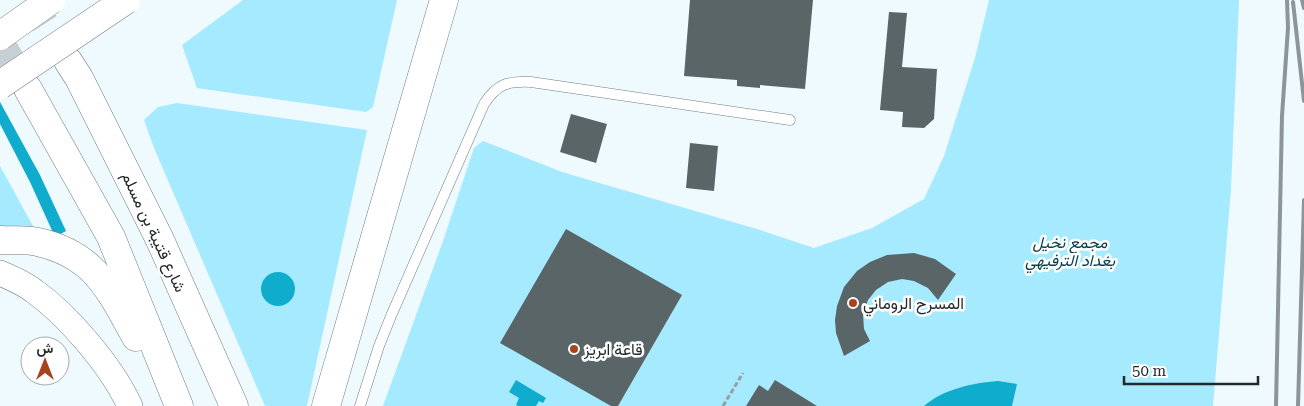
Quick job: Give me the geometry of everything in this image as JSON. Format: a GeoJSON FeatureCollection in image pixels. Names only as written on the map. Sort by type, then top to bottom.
{"type":"FeatureCollection","features":[{"type":"Feature","properties":{"kind":"main road"},"geometry":{"type":"LineString","coordinates":[[0,36],[51,0]]}},
{"type":"Feature","properties":{"kind":"main road"},"geometry":{"type":"LineString","coordinates":[[0,85],[126,0]]}},
{"type":"Feature","properties":{"kind":"main road"},"geometry":{"type":"LineString","coordinates":[[326,406],[444,0]]}},
{"type":"Feature","properties":{"kind":"main road","name":"شارع قتيبة بن مسلم"},"geometry":{"type":"LineString","coordinates":[[68,61],[79,78],[160,240],[234,406]]}},
{"type":"Feature","properties":{"kind":"main road"},"geometry":{"type":"LineString","coordinates":[[28,88],[111,237],[179,406]]}},
{"type":"Feature","properties":{"kind":"main road"},"geometry":{"type":"LineString","coordinates":[[0,240],[37,242],[67,251],[90,267],[105,282],[175,406]]}},
{"type":"Feature","properties":{"kind":"street"},"geometry":{"type":"LineString","coordinates":[[0,273],[34,290],[54,308],[81,336],[106,367],[124,393],[130,406]]}},
{"type":"Feature","properties":{"kind":"lane"},"geometry":{"type":"LineString","coordinates":[[360,406],[379,346],[391,316],[484,104],[492,92],[503,84],[517,81],[531,82],[790,120]]}},
{"type":"Feature","properties":{"kind":"path"},"geometry":{"type":"LineString","coordinates":[[723,406],[744,373]]}},
{"type":"Feature","properties":{"kind":"green space"},"geometry":{"type":"Polygon","coordinates":[[[243,0],[397,0],[373,107],[366,112],[197,88],[182,45],[243,0]]]}},
{"type":"Feature","properties":{"kind":"green space","name":"مجمع نخيل بغداد الترفيهي"},"geometry":{"type":"Polygon","coordinates":[[[989,0],[1239,0],[1231,189],[1213,406],[383,406],[443,241],[474,148],[483,141],[562,172],[760,230],[814,248],[872,228],[924,199],[944,156],[975,58],[989,0]]]}},
{"type":"Feature","properties":{"kind":"green space"},"geometry":{"type":"Polygon","coordinates":[[[177,103],[367,130],[307,406],[265,406],[154,148],[144,120],[158,107],[177,103]]]}},
{"type":"Feature","properties":{"kind":"green space"},"geometry":{"type":"Polygon","coordinates":[[[0,166],[39,237],[0,234],[0,166]]]}},
{"type":"Feature","properties":{"kind":"shaded area"},"geometry":{"type":"Polygon","coordinates":[[[0,102],[40,175],[66,231],[55,237],[30,182],[0,124],[0,102]]]}},
{"type":"Feature","properties":{"kind":"shaded area"},"geometry":{"type":"Polygon","coordinates":[[[278,272],[285,273],[290,277],[294,282],[294,296],[290,301],[285,305],[278,306],[271,305],[266,301],[262,296],[261,289],[262,282],[266,277],[271,273],[278,272]]]}},
{"type":"Feature","properties":{"kind":"shaded area"},"geometry":{"type":"Polygon","coordinates":[[[516,380],[546,398],[543,403],[539,401],[536,406],[516,405],[519,398],[509,392],[516,380]]]}},
{"type":"Feature","properties":{"kind":"shaded area"},"geometry":{"type":"Polygon","coordinates":[[[998,381],[1017,384],[1012,406],[924,406],[949,391],[979,383],[998,381]]]}},
{"type":"Feature","properties":{"kind":"building"},"geometry":{"type":"Polygon","coordinates":[[[690,0],[813,0],[805,89],[760,85],[760,88],[737,86],[737,80],[684,76],[690,0]]]}},
{"type":"Feature","properties":{"kind":"building"},"geometry":{"type":"Polygon","coordinates":[[[889,12],[907,13],[902,67],[937,69],[934,119],[924,128],[902,127],[903,112],[880,110],[889,12]]]}},
{"type":"Feature","properties":{"kind":"building"},"geometry":{"type":"Polygon","coordinates":[[[571,114],[607,124],[596,163],[560,152],[571,114]]]}},
{"type":"Feature","properties":{"kind":"building"},"geometry":{"type":"Polygon","coordinates":[[[690,143],[718,146],[714,191],[686,188],[690,143]]]}},
{"type":"Feature","properties":{"kind":"building"},"geometry":{"type":"Polygon","coordinates":[[[566,229],[682,295],[618,406],[611,406],[500,343],[566,229]]]}},
{"type":"Feature","properties":{"kind":"building","name":"المسرح الروماني"},"geometry":{"type":"Polygon","coordinates":[[[914,253],[935,259],[956,274],[938,300],[928,288],[914,281],[902,279],[888,282],[876,290],[868,300],[863,314],[864,329],[870,341],[844,356],[836,333],[835,320],[837,306],[844,287],[857,271],[870,262],[887,255],[914,253]]]}},
{"type":"Feature","properties":{"kind":"building"},"geometry":{"type":"Polygon","coordinates":[[[775,380],[817,406],[746,406],[759,385],[768,391],[775,380]]]}},
{"type":"Feature","properties":{"kind":"tunnel"},"geometry":{"type":"LineString","coordinates":[[30,0],[68,61]]}},
{"type":"Feature","properties":{"kind":"tunnel"},"geometry":{"type":"LineString","coordinates":[[0,42],[28,89]]}},
{"type":"Feature","properties":{"kind":"railway"},"geometry":{"type":"LineString","coordinates":[[1276,406],[1282,116],[1288,28],[1287,0]]}},
{"type":"Feature","properties":{"kind":"railway"},"geometry":{"type":"LineString","coordinates":[[1302,0],[1304,8]]}},
{"type":"Feature","properties":{"kind":"railway"},"geometry":{"type":"LineString","coordinates":[[1293,2],[1304,101]]}},
{"type":"Feature","properties":{"kind":"railway"},"geometry":{"type":"LineString","coordinates":[[1298,406],[1304,200]]}},
{"type":"Feature","properties":{"kind":"place","name":"المسرح الروماني"},"geometry":{"type":"Point","coordinates":[853,303]}},
{"type":"Feature","properties":{"kind":"place","name":"قاعة ابريز"},"geometry":{"type":"Point","coordinates":[574,349]}}]}
